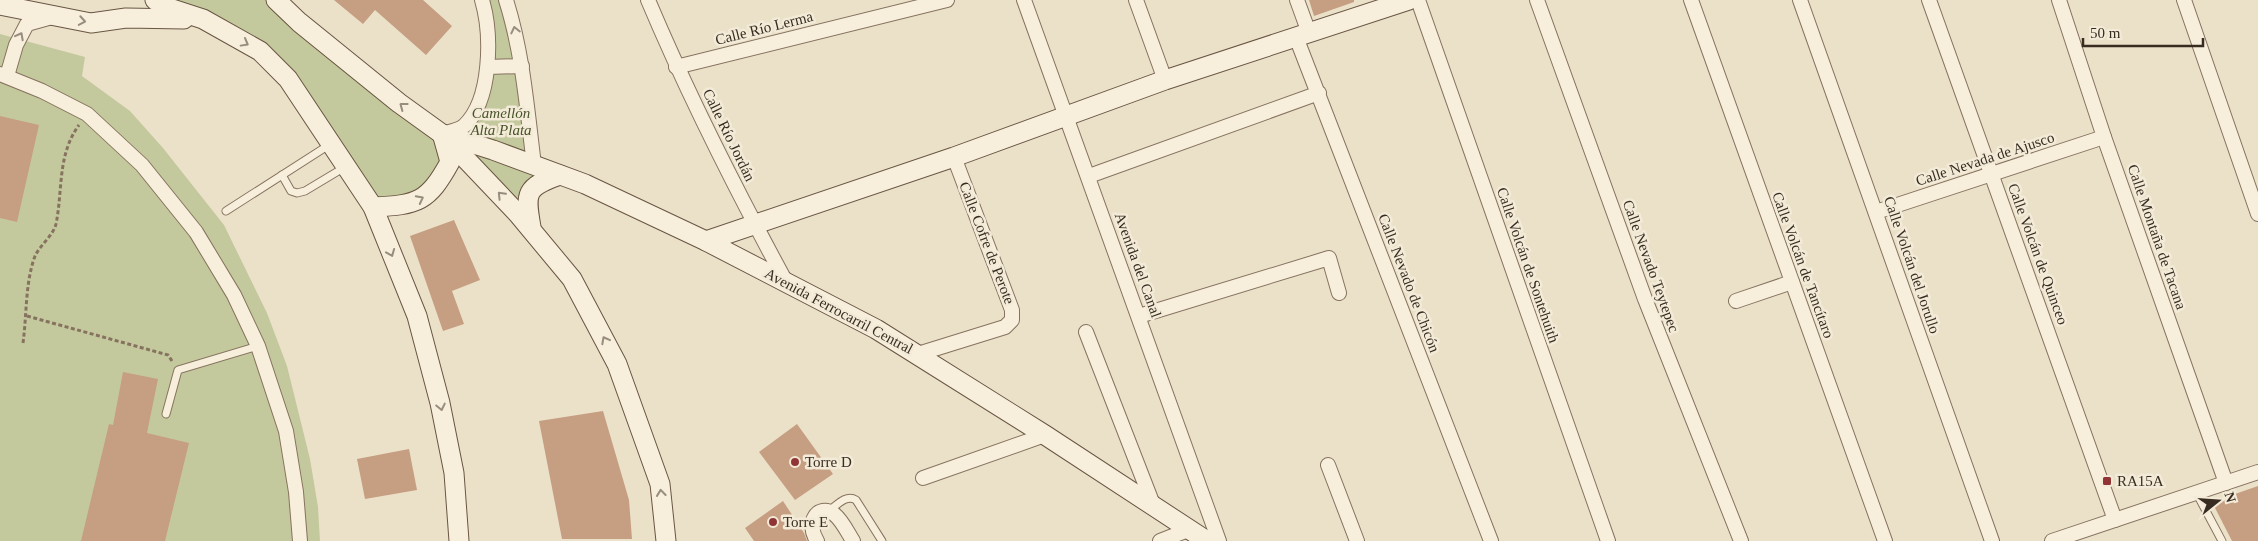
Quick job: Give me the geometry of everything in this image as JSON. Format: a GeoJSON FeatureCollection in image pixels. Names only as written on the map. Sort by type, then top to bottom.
{"type":"FeatureCollection","features":[{"type":"Feature","properties":{"kind":"street"},"geometry":{"type":"LineString","coordinates":[[155,0],[166,8],[203,20],[260,51],[288,79],[332,143],[373,208],[420,325],[440,403],[454,474],[459,541]]}},
{"type":"Feature","properties":{"kind":"street"},"geometry":{"type":"LineString","coordinates":[[276,0],[298,22],[399,103],[442,134],[531,229],[572,279],[618,364],[660,484],[666,541]]}},
{"type":"Feature","properties":{"kind":"street"},"geometry":{"type":"LineString","coordinates":[[442,134],[463,127],[475,113],[488,67],[488,30],[482,0]]}},
{"type":"Feature","properties":{"kind":"street"},"geometry":{"type":"LineString","coordinates":[[506,0],[514,25],[522,66],[534,165]]}},
{"type":"Feature","properties":{"kind":"street","name":"Calle Río Jordán"},"geometry":{"type":"LineString","coordinates":[[648,0],[676,66],[754,223],[786,282]]}},
{"type":"Feature","properties":{"kind":"street","name":"Calle Río Lerma"},"geometry":{"type":"LineString","coordinates":[[676,66],[947,0]]}},
{"type":"Feature","properties":{"kind":"street","name":"Avenida del Canal"},"geometry":{"type":"LineString","coordinates":[[1024,0],[1219,541]]}},
{"type":"Feature","properties":{"kind":"street"},"geometry":{"type":"LineString","coordinates":[[1136,0],[1165,80]]}},
{"type":"Feature","properties":{"kind":"street","name":"Calle Nevado de Chicón"},"geometry":{"type":"LineString","coordinates":[[1297,0],[1303,35],[1319,92],[1491,541]]}},
{"type":"Feature","properties":{"kind":"street","name":"Calle Nevado Teytepec"},"geometry":{"type":"LineString","coordinates":[[1536,0],[1646,300],[1741,541]]}},
{"type":"Feature","properties":{"kind":"street","name":"Calle Volcán de Tancítaro"},"geometry":{"type":"LineString","coordinates":[[1691,0],[1885,541]]}},
{"type":"Feature","properties":{"kind":"street","name":"Calle Volcán del Jorullo"},"geometry":{"type":"LineString","coordinates":[[1800,0],[1992,541]]}},
{"type":"Feature","properties":{"kind":"street","name":"Calle Volcán de Quinceo"},"geometry":{"type":"LineString","coordinates":[[1929,0],[2115,520]]}},
{"type":"Feature","properties":{"kind":"street","name":"Calle Montaña de Tacana"},"geometry":{"type":"LineString","coordinates":[[2059,0],[2104,137],[2226,484]]}},
{"type":"Feature","properties":{"kind":"street"},"geometry":{"type":"LineString","coordinates":[[2184,0],[2258,214]]}},
{"type":"Feature","properties":{"kind":"street"},"geometry":{"type":"LineString","coordinates":[[706,241],[754,223],[954,157],[1165,80],[1407,1]]}},
{"type":"Feature","properties":{"kind":"street","name":"Calle Volcán de Sontehuith"},"geometry":{"type":"LineString","coordinates":[[1407,1],[1608,541]]}},
{"type":"Feature","properties":{"kind":"street"},"geometry":{"type":"LineString","coordinates":[[0,5],[91,23],[126,18],[203,20]]}},
{"type":"Feature","properties":{"kind":"street"},"geometry":{"type":"LineString","coordinates":[[54,16],[27,24],[4,75],[42,91],[87,114],[142,164],[196,232],[234,295],[258,346],[286,431],[296,492],[300,541]]}},
{"type":"Feature","properties":{"kind":"street"},"geometry":{"type":"LineString","coordinates":[[488,67],[522,66]]}},
{"type":"Feature","properties":{"kind":"street"},"geometry":{"type":"LineString","coordinates":[[1089,176],[1319,92]]}},
{"type":"Feature","properties":{"kind":"street"},"geometry":{"type":"LineString","coordinates":[[373,208],[416,202],[428,195],[450,162],[442,134]]}},
{"type":"Feature","properties":{"kind":"street","name":"Avenida Ferrocarril Central"},"geometry":{"type":"LineString","coordinates":[[442,134],[585,184],[706,241],[876,329],[1045,435],[1207,541]]}},
{"type":"Feature","properties":{"kind":"street","name":"Calle Nevada de Ajusco"},"geometry":{"type":"LineString","coordinates":[[1876,212],[2104,137]]}},
{"type":"Feature","properties":{"kind":"street","name":"Calle Cofre de Perote"},"geometry":{"type":"LineString","coordinates":[[918,354],[1005,327],[1012,320],[1012,310],[954,157]]}},
{"type":"Feature","properties":{"kind":"street"},"geometry":{"type":"LineString","coordinates":[[531,229],[526,203],[529,191],[539,183],[560,175]]}},
{"type":"Feature","properties":{"kind":"street"},"geometry":{"type":"LineString","coordinates":[[1139,316],[1329,258],[1339,292]]}},
{"type":"Feature","properties":{"kind":"street"},"geometry":{"type":"LineString","coordinates":[[1736,301],[1792,282]]}},
{"type":"Feature","properties":{"kind":"street"},"geometry":{"type":"LineString","coordinates":[[1086,332],[1154,507]]}},
{"type":"Feature","properties":{"kind":"street"},"geometry":{"type":"LineString","coordinates":[[923,478],[1045,435]]}},
{"type":"Feature","properties":{"kind":"street"},"geometry":{"type":"LineString","coordinates":[[1328,465],[1357,541]]}},
{"type":"Feature","properties":{"kind":"street"},"geometry":{"type":"LineString","coordinates":[[2052,541],[2258,472]]}},
{"type":"Feature","properties":{"kind":"street"},"geometry":{"type":"LineString","coordinates":[[817,541],[811,532],[810,524],[820,512],[829,512],[836,515],[853,541]]}},
{"type":"Feature","properties":{"kind":"street"},"geometry":{"type":"LineString","coordinates":[[1160,541],[1188,530]]}},
{"type":"Feature","properties":{"kind":"lane"},"geometry":{"type":"LineString","coordinates":[[226,211],[332,143]]}},
{"type":"Feature","properties":{"kind":"lane"},"geometry":{"type":"LineString","coordinates":[[282,175],[291,191],[297,193],[305,191],[346,166]]}},
{"type":"Feature","properties":{"kind":"lane"},"geometry":{"type":"LineString","coordinates":[[166,414],[178,370],[258,346]]}},
{"type":"Feature","properties":{"kind":"lane"},"geometry":{"type":"LineString","coordinates":[[2197,494],[2222,541]]}},
{"type":"Feature","properties":{"kind":"lane"},"geometry":{"type":"LineString","coordinates":[[829,512],[846,498],[856,500],[882,541]]}},
{"type":"Feature","properties":{"kind":"path"},"geometry":{"type":"LineString","coordinates":[[23,343],[31,269],[36,254],[56,226],[65,148],[72,134],[87,114]]}},
{"type":"Feature","properties":{"kind":"path"},"geometry":{"type":"LineString","coordinates":[[27,316],[131,343],[168,355],[178,370]]}},
{"type":"Feature","properties":{"kind":"green space","name":"Camellón Alta Plata"},"geometry":{"type":"Polygon","coordinates":[[[158,0],[276,0],[442,134],[463,127],[482,91],[482,0],[506,0],[539,183],[531,229],[443,135],[437,184],[373,207],[288,79],[158,0]]]}},
{"type":"Feature","properties":{"kind":"green space"},"geometry":{"type":"Polygon","coordinates":[[[0,34],[85,57],[82,76],[130,111],[163,148],[224,225],[267,313],[287,366],[310,459],[318,507],[320,541],[0,541],[0,34]]]}},
{"type":"Feature","properties":{"kind":"building"},"geometry":{"type":"Polygon","coordinates":[[[334,0],[423,0],[452,26],[426,55],[375,10],[363,24],[334,0]]]}},
{"type":"Feature","properties":{"kind":"building"},"geometry":{"type":"Polygon","coordinates":[[[1309,0],[1354,0],[1354,2],[1314,16],[1309,0]]]}},
{"type":"Feature","properties":{"kind":"building"},"geometry":{"type":"Polygon","coordinates":[[[0,116],[39,125],[17,222],[0,218],[0,116]]]}},
{"type":"Feature","properties":{"kind":"building"},"geometry":{"type":"Polygon","coordinates":[[[454,220],[480,280],[452,291],[464,324],[443,331],[410,236],[454,220]]]}},
{"type":"Feature","properties":{"kind":"building"},"geometry":{"type":"Polygon","coordinates":[[[123,372],[158,379],[147,433],[189,443],[165,541],[81,541],[109,424],[113,425],[123,372]]]}},
{"type":"Feature","properties":{"kind":"building"},"geometry":{"type":"Polygon","coordinates":[[[603,411],[629,500],[632,539],[562,539],[539,421],[603,411]]]}},
{"type":"Feature","properties":{"kind":"building","name":"Torre D"},"geometry":{"type":"Polygon","coordinates":[[[797,424],[833,474],[795,500],[759,452],[797,424]]]}},
{"type":"Feature","properties":{"kind":"building"},"geometry":{"type":"Polygon","coordinates":[[[409,449],[417,490],[365,499],[357,459],[409,449]]]}},
{"type":"Feature","properties":{"kind":"building"},"geometry":{"type":"Polygon","coordinates":[[[2258,486],[2258,541],[2232,541],[2212,502],[2258,486]]]}},
{"type":"Feature","properties":{"kind":"building","name":"Torre E"},"geometry":{"type":"Polygon","coordinates":[[[783,501],[804,533],[807,541],[754,541],[745,528],[783,501]]]}},
{"type":"Feature","properties":{"kind":"place","name":"Torre D"},"geometry":{"type":"Point","coordinates":[795,462]}},
{"type":"Feature","properties":{"kind":"place","name":"RA15A"},"geometry":{"type":"Point","coordinates":[2107,481]}},
{"type":"Feature","properties":{"kind":"place","name":"Torre E"},"geometry":{"type":"Point","coordinates":[773,522]}}]}
